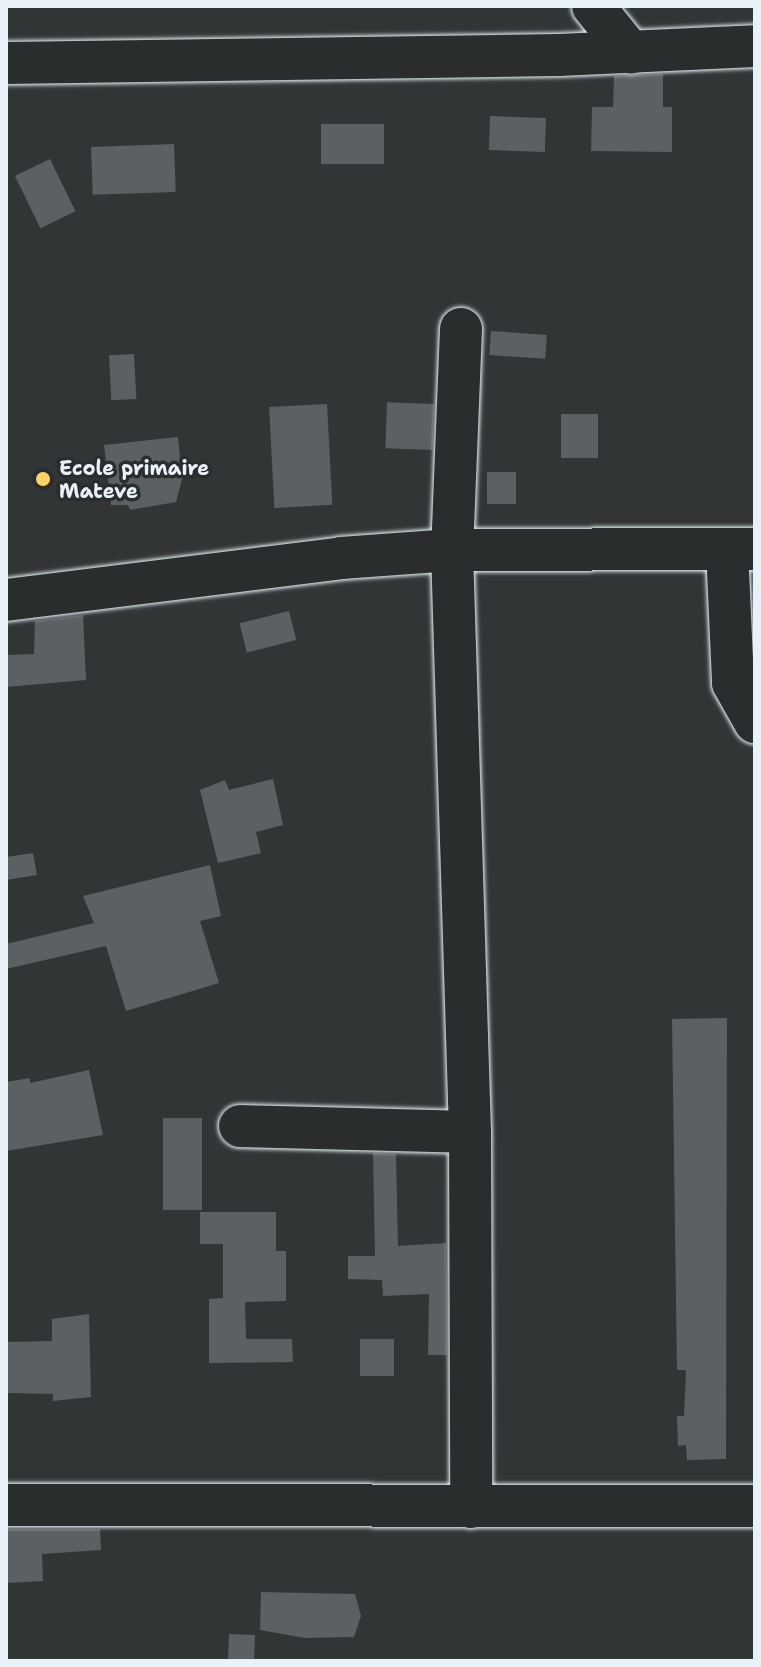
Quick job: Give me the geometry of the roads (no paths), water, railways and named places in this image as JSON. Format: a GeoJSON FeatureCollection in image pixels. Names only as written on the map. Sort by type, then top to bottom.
{"type":"FeatureCollection","features":[{"type":"Feature","properties":{"kind":"street"},"geometry":{"type":"LineString","coordinates":[[593,6],[631,53]]}},
{"type":"Feature","properties":{"kind":"street"},"geometry":{"type":"LineString","coordinates":[[6,63],[631,53],[755,46]]}},
{"type":"Feature","properties":{"kind":"street"},"geometry":{"type":"LineString","coordinates":[[461,329],[452,550],[470,1132],[471,1507]]}},
{"type":"Feature","properties":{"kind":"street"},"geometry":{"type":"LineString","coordinates":[[6,600],[341,558],[452,550],[741,549],[733,683],[755,722]]}},
{"type":"Feature","properties":{"kind":"street"},"geometry":{"type":"LineString","coordinates":[[240,1126],[470,1132]]}},
{"type":"Feature","properties":{"kind":"street"},"geometry":{"type":"LineString","coordinates":[[6,1505],[755,1506]]}},
{"type":"Feature","properties":{"kind":"place","name":"Ecole primaire Mateve"},"geometry":{"type":"Point","coordinates":[43,479]}}]}
